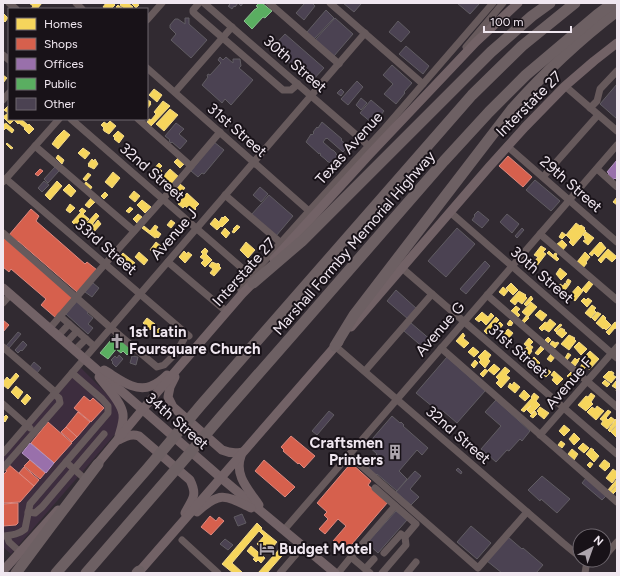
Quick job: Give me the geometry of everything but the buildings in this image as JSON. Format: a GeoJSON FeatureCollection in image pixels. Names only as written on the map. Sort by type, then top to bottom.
{"type":"FeatureCollection","features":[{"type":"Feature","properties":{"kind":"highway"},"geometry":{"type":"LineString","coordinates":[[252,280],[302,241],[491,52],[532,16],[550,3]]}},
{"type":"Feature","properties":{"kind":"highway","name":"Marshall Formby Memorial Highway"},"geometry":{"type":"LineString","coordinates":[[56,573],[472,95],[522,46],[574,3]]}},
{"type":"Feature","properties":{"kind":"highway","name":"Marshall Formby Memorial Highway"},"geometry":{"type":"LineString","coordinates":[[86,573],[219,419],[489,112],[530,72],[613,3]]}},
{"type":"Feature","properties":{"kind":"highway"},"geometry":{"type":"LineString","coordinates":[[335,346],[354,315],[512,108],[561,58],[617,11]]}},
{"type":"Feature","properties":{"kind":"highway"},"geometry":{"type":"LineString","coordinates":[[16,573],[98,464]]}},
{"type":"Feature","properties":{"kind":"main road","name":"Interstate 27"},"geometry":{"type":"LineString","coordinates":[[3,571],[98,464],[142,410],[227,312],[252,280],[370,149],[476,42],[518,3]]}},
{"type":"Feature","properties":{"kind":"main road","name":"Interstate 27"},"geometry":{"type":"LineString","coordinates":[[138,572],[507,146],[565,86],[617,43]]}},
{"type":"Feature","properties":{"kind":"main road","name":"34th Street"},"geometry":{"type":"LineString","coordinates":[[3,288],[220,477],[336,573]]}},
{"type":"Feature","properties":{"kind":"main road"},"geometry":{"type":"LineString","coordinates":[[84,358],[119,380],[136,387],[143,388],[151,386],[161,380],[182,364]]}},
{"type":"Feature","properties":{"kind":"main road"},"geometry":{"type":"LineString","coordinates":[[84,358],[120,406],[123,415],[122,426],[116,442]]}},
{"type":"Feature","properties":{"kind":"main road"},"geometry":{"type":"LineString","coordinates":[[182,364],[170,387],[168,397],[173,407],[222,450],[228,453],[236,454],[242,452]]}},
{"type":"Feature","properties":{"kind":"main road"},"geometry":{"type":"LineString","coordinates":[[116,442],[129,435],[139,436],[190,480],[194,488],[194,495],[179,525]]}},
{"type":"Feature","properties":{"kind":"main road"},"geometry":{"type":"LineString","coordinates":[[242,452],[238,463],[241,479],[265,514]]}},
{"type":"Feature","properties":{"kind":"main road"},"geometry":{"type":"LineString","coordinates":[[179,525],[212,500],[226,496],[265,514]]}},
{"type":"Feature","properties":{"kind":"street"},"geometry":{"type":"LineString","coordinates":[[148,19],[162,3]]}},
{"type":"Feature","properties":{"kind":"street"},"geometry":{"type":"LineString","coordinates":[[199,3],[193,12],[283,90],[291,90],[298,84]]}},
{"type":"Feature","properties":{"kind":"street","name":"30th Street"},"geometry":{"type":"LineString","coordinates":[[204,3],[312,96],[370,149]]}},
{"type":"Feature","properties":{"kind":"street"},"geometry":{"type":"LineString","coordinates":[[269,3],[339,64]]}},
{"type":"Feature","properties":{"kind":"street"},"geometry":{"type":"LineString","coordinates":[[330,3],[423,84]]}},
{"type":"Feature","properties":{"kind":"street","name":"Texas Avenue"},"geometry":{"type":"LineString","coordinates":[[252,280],[281,243],[309,211],[370,149],[492,3]]}},
{"type":"Feature","properties":{"kind":"street"},"geometry":{"type":"LineString","coordinates":[[370,149],[426,93],[503,3]]}},
{"type":"Feature","properties":{"kind":"street"},"geometry":{"type":"LineString","coordinates":[[174,92],[232,27]]}},
{"type":"Feature","properties":{"kind":"street","name":"Avenue J"},"geometry":{"type":"LineString","coordinates":[[3,452],[365,34]]}},
{"type":"Feature","properties":{"kind":"street","name":"31st Street"},"geometry":{"type":"LineString","coordinates":[[148,69],[309,211]]}},
{"type":"Feature","properties":{"kind":"street"},"geometry":{"type":"LineString","coordinates":[[590,108],[597,100],[600,89],[617,71]]}},
{"type":"Feature","properties":{"kind":"street"},"geometry":{"type":"LineString","coordinates":[[565,86],[617,131]]}},
{"type":"Feature","properties":{"kind":"street"},"geometry":{"type":"LineString","coordinates":[[543,177],[598,114]]}},
{"type":"Feature","properties":{"kind":"street"},"geometry":{"type":"LineString","coordinates":[[5,180],[58,120]]}},
{"type":"Feature","properties":{"kind":"street","name":"32nd Street"},"geometry":{"type":"LineString","coordinates":[[72,120],[196,228],[252,280]]}},
{"type":"Feature","properties":{"kind":"street"},"geometry":{"type":"LineString","coordinates":[[139,120],[191,166]]}},
{"type":"Feature","properties":{"kind":"street"},"geometry":{"type":"LineString","coordinates":[[50,328],[220,132]]}},
{"type":"Feature","properties":{"kind":"street","name":"Avenue G"},"geometry":{"type":"LineString","coordinates":[[284,530],[617,145]]}},
{"type":"Feature","properties":{"kind":"street"},"geometry":{"type":"LineString","coordinates":[[35,146],[134,232]]}},
{"type":"Feature","properties":{"kind":"street","name":"29th Street"},"geometry":{"type":"LineString","coordinates":[[507,146],[617,242]]}},
{"type":"Feature","properties":{"kind":"street"},"geometry":{"type":"LineString","coordinates":[[597,169],[617,187]]}},
{"type":"Feature","properties":{"kind":"street","name":"33rd Street"},"geometry":{"type":"LineString","coordinates":[[5,180],[189,336]]}},
{"type":"Feature","properties":{"kind":"street"},"geometry":{"type":"LineString","coordinates":[[225,195],[281,243]]}},
{"type":"Feature","properties":{"kind":"street","name":"30th Street"},"geometry":{"type":"LineString","coordinates":[[450,212],[614,356]]}},
{"type":"Feature","properties":{"kind":"street"},"geometry":{"type":"LineString","coordinates":[[3,233],[157,367],[164,365],[176,353],[184,339],[182,330]]}},
{"type":"Feature","properties":{"kind":"street"},"geometry":{"type":"LineString","coordinates":[[540,234],[617,300]]}},
{"type":"Feature","properties":{"kind":"street"},"geometry":{"type":"LineString","coordinates":[[168,262],[227,312]]}},
{"type":"Feature","properties":{"kind":"street","name":"31st Street"},"geometry":{"type":"LineString","coordinates":[[402,268],[617,454]]}},
{"type":"Feature","properties":{"kind":"street"},"geometry":{"type":"LineString","coordinates":[[3,303],[11,294]]}},
{"type":"Feature","properties":{"kind":"street"},"geometry":{"type":"LineString","coordinates":[[365,372],[432,294]]}},
{"type":"Feature","properties":{"kind":"street"},"geometry":{"type":"LineString","coordinates":[[487,295],[617,407]]}},
{"type":"Feature","properties":{"kind":"street"},"geometry":{"type":"LineString","coordinates":[[60,316],[94,346]]}},
{"type":"Feature","properties":{"kind":"street"},"geometry":{"type":"LineString","coordinates":[[58,336],[69,324]]}},
{"type":"Feature","properties":{"kind":"street"},"geometry":{"type":"LineString","coordinates":[[66,343],[77,331]]}},
{"type":"Feature","properties":{"kind":"street"},"geometry":{"type":"LineString","coordinates":[[75,350],[86,339]]}},
{"type":"Feature","properties":{"kind":"street","name":"32nd Street"},"geometry":{"type":"LineString","coordinates":[[335,346],[572,550]]}},
{"type":"Feature","properties":{"kind":"street"},"geometry":{"type":"LineString","coordinates":[[3,347],[55,393],[59,398],[60,403],[3,468]]}},
{"type":"Feature","properties":{"kind":"street","name":"Avenue F"},"geometry":{"type":"LineString","coordinates":[[540,435],[588,381],[614,356],[617,347]]}},
{"type":"Feature","properties":{"kind":"street"},"geometry":{"type":"LineString","coordinates":[[441,348],[617,502]]}},
{"type":"Feature","properties":{"kind":"street"},"geometry":{"type":"LineString","coordinates":[[20,552],[5,536],[17,535],[25,529],[30,504],[108,413],[108,406],[72,373]]}},
{"type":"Feature","properties":{"kind":"street"},"geometry":{"type":"LineString","coordinates":[[100,398],[108,390]]}},
{"type":"Feature","properties":{"kind":"street"},"geometry":{"type":"LineString","coordinates":[[3,404],[34,432]]}},
{"type":"Feature","properties":{"kind":"street"},"geometry":{"type":"LineString","coordinates":[[96,428],[116,442]]}},
{"type":"Feature","properties":{"kind":"street"},"geometry":{"type":"LineString","coordinates":[[28,512],[35,513],[42,507],[104,434]]}},
{"type":"Feature","properties":{"kind":"street"},"geometry":{"type":"LineString","coordinates":[[349,455],[477,571],[527,512]]}},
{"type":"Feature","properties":{"kind":"street"},"geometry":{"type":"LineString","coordinates":[[66,462],[85,479]]}},
{"type":"Feature","properties":{"kind":"street"},"geometry":{"type":"LineString","coordinates":[[375,488],[416,524],[405,537],[406,545],[382,573]]}},
{"type":"Feature","properties":{"kind":"street"},"geometry":{"type":"LineString","coordinates":[[336,573],[395,506]]}},
{"type":"Feature","properties":{"kind":"street"},"geometry":{"type":"LineString","coordinates":[[384,553],[401,534],[405,537]]}},
{"type":"Feature","properties":{"kind":"street"},"geometry":{"type":"LineString","coordinates":[[182,540],[218,573]]}},
{"type":"Feature","properties":{"kind":"street"},"geometry":{"type":"LineString","coordinates":[[280,573],[303,546]]}},
{"type":"Feature","properties":{"kind":"street"},"geometry":{"type":"LineString","coordinates":[[351,557],[368,571],[374,559]]}},
{"type":"Feature","properties":{"kind":"street"},"geometry":{"type":"LineString","coordinates":[[407,573],[416,562]]}},
{"type":"Feature","properties":{"kind":"shaded area"},"geometry":{"type":"Polygon","coordinates":[[[81,368],[111,398],[121,413],[117,432],[11,554],[3,547],[3,456],[81,368]]]}},
{"type":"Feature","properties":{"kind":"place","name":"1st Latin Foursquare Church"},"geometry":{"type":"Point","coordinates":[117,341]}},
{"type":"Feature","properties":{"kind":"place","name":"Craftsmen Printers"},"geometry":{"type":"Point","coordinates":[395,452]}},
{"type":"Feature","properties":{"kind":"place","name":"Budget Motel"},"geometry":{"type":"Point","coordinates":[267,549]}}]}
